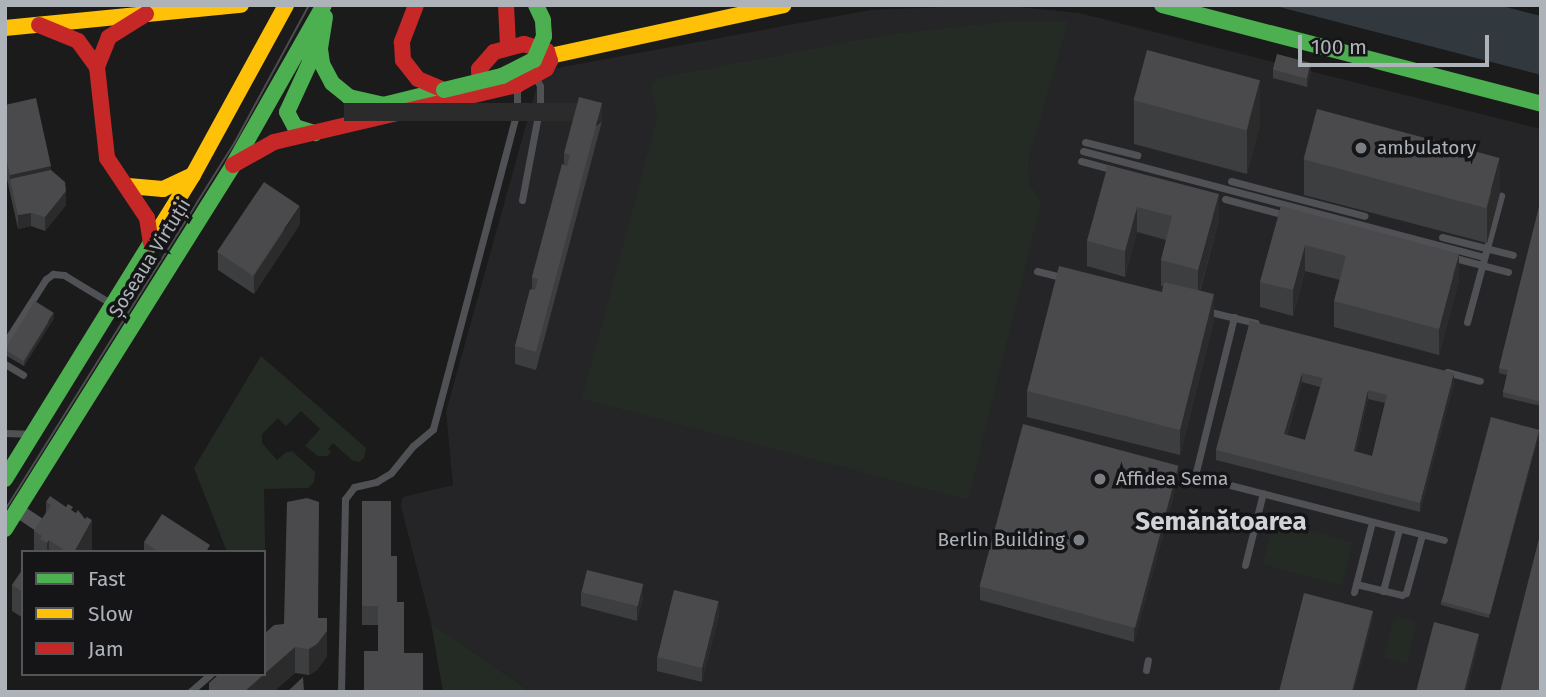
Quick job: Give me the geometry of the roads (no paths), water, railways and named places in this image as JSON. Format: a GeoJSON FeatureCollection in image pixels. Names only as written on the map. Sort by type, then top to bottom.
{"type":"FeatureCollection","features":[{"type":"Feature","properties":{"kind":"main road"},"geometry":{"type":"LineString","coordinates":[[9,28],[241,5]]}},
{"type":"Feature","properties":{"kind":"main road","name":"Șoseaua Virtuții"},"geometry":{"type":"LineString","coordinates":[[5,479],[193,175],[286,5]]}},
{"type":"Feature","properties":{"kind":"main road"},"geometry":{"type":"LineString","coordinates":[[324,5],[320,57],[328,77],[343,93],[365,103],[383,105],[502,76],[534,60],[544,36],[536,5]]}},
{"type":"Feature","properties":{"kind":"main road","name":"Șoseaua Virtuții"},"geometry":{"type":"LineString","coordinates":[[5,529],[233,165],[324,5]]}},
{"type":"Feature","properties":{"kind":"main road"},"geometry":{"type":"LineString","coordinates":[[416,5],[402,42],[403,60],[418,79],[444,90]]}},
{"type":"Feature","properties":{"kind":"main road"},"geometry":{"type":"LineString","coordinates":[[506,5],[508,46]]}},
{"type":"Feature","properties":{"kind":"main road"},"geometry":{"type":"LineString","coordinates":[[550,56],[784,5]]}},
{"type":"Feature","properties":{"kind":"main road"},"geometry":{"type":"LineString","coordinates":[[1162,5],[1541,104]]}},
{"type":"Feature","properties":{"kind":"main road"},"geometry":{"type":"LineString","coordinates":[[146,14],[109,37],[97,67],[107,158],[147,218],[151,243]]}},
{"type":"Feature","properties":{"kind":"main road"},"geometry":{"type":"LineString","coordinates":[[39,25],[78,41],[97,67]]}},
{"type":"Feature","properties":{"kind":"main road"},"geometry":{"type":"LineString","coordinates":[[310,31],[310,62],[290,100],[287,112],[295,127],[315,133]]}},
{"type":"Feature","properties":{"kind":"main road"},"geometry":{"type":"LineString","coordinates":[[480,93],[477,76],[482,63],[494,52],[508,46],[534,44],[543,48],[550,56]]}},
{"type":"Feature","properties":{"kind":"main road"},"geometry":{"type":"LineString","coordinates":[[233,165],[267,145],[517,85],[547,69],[550,56]]}},
{"type":"Feature","properties":{"kind":"main road"},"geometry":{"type":"LineString","coordinates":[[128,186],[163,189],[193,175]]}},
{"type":"Feature","properties":{"kind":"street"},"geometry":{"type":"LineString","coordinates":[[17,510],[77,550]]}},
{"type":"Feature","properties":{"kind":"lane"},"geometry":{"type":"LineString","coordinates":[[522,200],[540,104],[540,86],[536,77]]}},
{"type":"Feature","properties":{"kind":"lane"},"geometry":{"type":"LineString","coordinates":[[341,692],[345,499],[354,487],[376,482],[391,473],[413,446],[433,429],[517,112],[517,85]]}},
{"type":"Feature","properties":{"kind":"lane"},"geometry":{"type":"LineString","coordinates":[[1085,142],[1137,155]]}},
{"type":"Feature","properties":{"kind":"lane"},"geometry":{"type":"LineString","coordinates":[[1083,151],[1484,257]]}},
{"type":"Feature","properties":{"kind":"lane"},"geometry":{"type":"LineString","coordinates":[[1081,161],[1119,171]]}},
{"type":"Feature","properties":{"kind":"lane"},"geometry":{"type":"LineString","coordinates":[[1231,181],[1365,216]]}},
{"type":"Feature","properties":{"kind":"lane"},"geometry":{"type":"LineString","coordinates":[[1467,323],[1501,197]]}},
{"type":"Feature","properties":{"kind":"lane"},"geometry":{"type":"LineString","coordinates":[[1225,199],[1361,234]]}},
{"type":"Feature","properties":{"kind":"lane"},"geometry":{"type":"LineString","coordinates":[[1442,237],[1513,255]]}},
{"type":"Feature","properties":{"kind":"lane"},"geometry":{"type":"LineString","coordinates":[[1437,254],[1508,272]]}},
{"type":"Feature","properties":{"kind":"lane"},"geometry":{"type":"LineString","coordinates":[[1037,271],[1070,279]]}},
{"type":"Feature","properties":{"kind":"lane"},"geometry":{"type":"LineString","coordinates":[[5,342],[42,284],[53,274],[64,275],[113,306]]}},
{"type":"Feature","properties":{"kind":"lane"},"geometry":{"type":"LineString","coordinates":[[1199,309],[1267,326]]}},
{"type":"Feature","properties":{"kind":"lane"},"geometry":{"type":"LineString","coordinates":[[1234,317],[1195,476],[1444,540]]}},
{"type":"Feature","properties":{"kind":"lane"},"geometry":{"type":"LineString","coordinates":[[5,364],[23,375]]}},
{"type":"Feature","properties":{"kind":"lane"},"geometry":{"type":"LineString","coordinates":[[1442,371],[1480,381]]}},
{"type":"Feature","properties":{"kind":"lane"},"geometry":{"type":"LineString","coordinates":[[5,433],[33,435]]}},
{"type":"Feature","properties":{"kind":"lane"},"geometry":{"type":"LineString","coordinates":[[1245,565],[1263,493]]}},
{"type":"Feature","properties":{"kind":"lane"},"geometry":{"type":"LineString","coordinates":[[1372,522],[1355,588],[1402,595],[1408,590],[1422,535]]}},
{"type":"Feature","properties":{"kind":"lane"},"geometry":{"type":"LineString","coordinates":[[1383,591],[1399,529]]}},
{"type":"Feature","properties":{"kind":"lane"},"geometry":{"type":"LineString","coordinates":[[1146,670],[1148,660]]}},
{"type":"Feature","properties":{"kind":"lane"},"geometry":{"type":"LineString","coordinates":[[190,692],[209,676]]}},
{"type":"Feature","properties":{"kind":"tram line"},"geometry":{"type":"LineString","coordinates":[[5,510],[235,142],[309,5]]}},
{"type":"Feature","properties":{"kind":"place","name":"ambulatory"},"geometry":{"type":"Point","coordinates":[1361,148]}},
{"type":"Feature","properties":{"kind":"place","name":"Affidea Sema"},"geometry":{"type":"Point","coordinates":[1100,479]}},
{"type":"Feature","properties":{"kind":"place","name":"Berlin Building"},"geometry":{"type":"Point","coordinates":[1079,540]}},
{"type":"Feature","properties":{"kind":"district","name":"Semănătoarea"},"geometry":{"type":"Point","coordinates":[1221,522]}}]}
